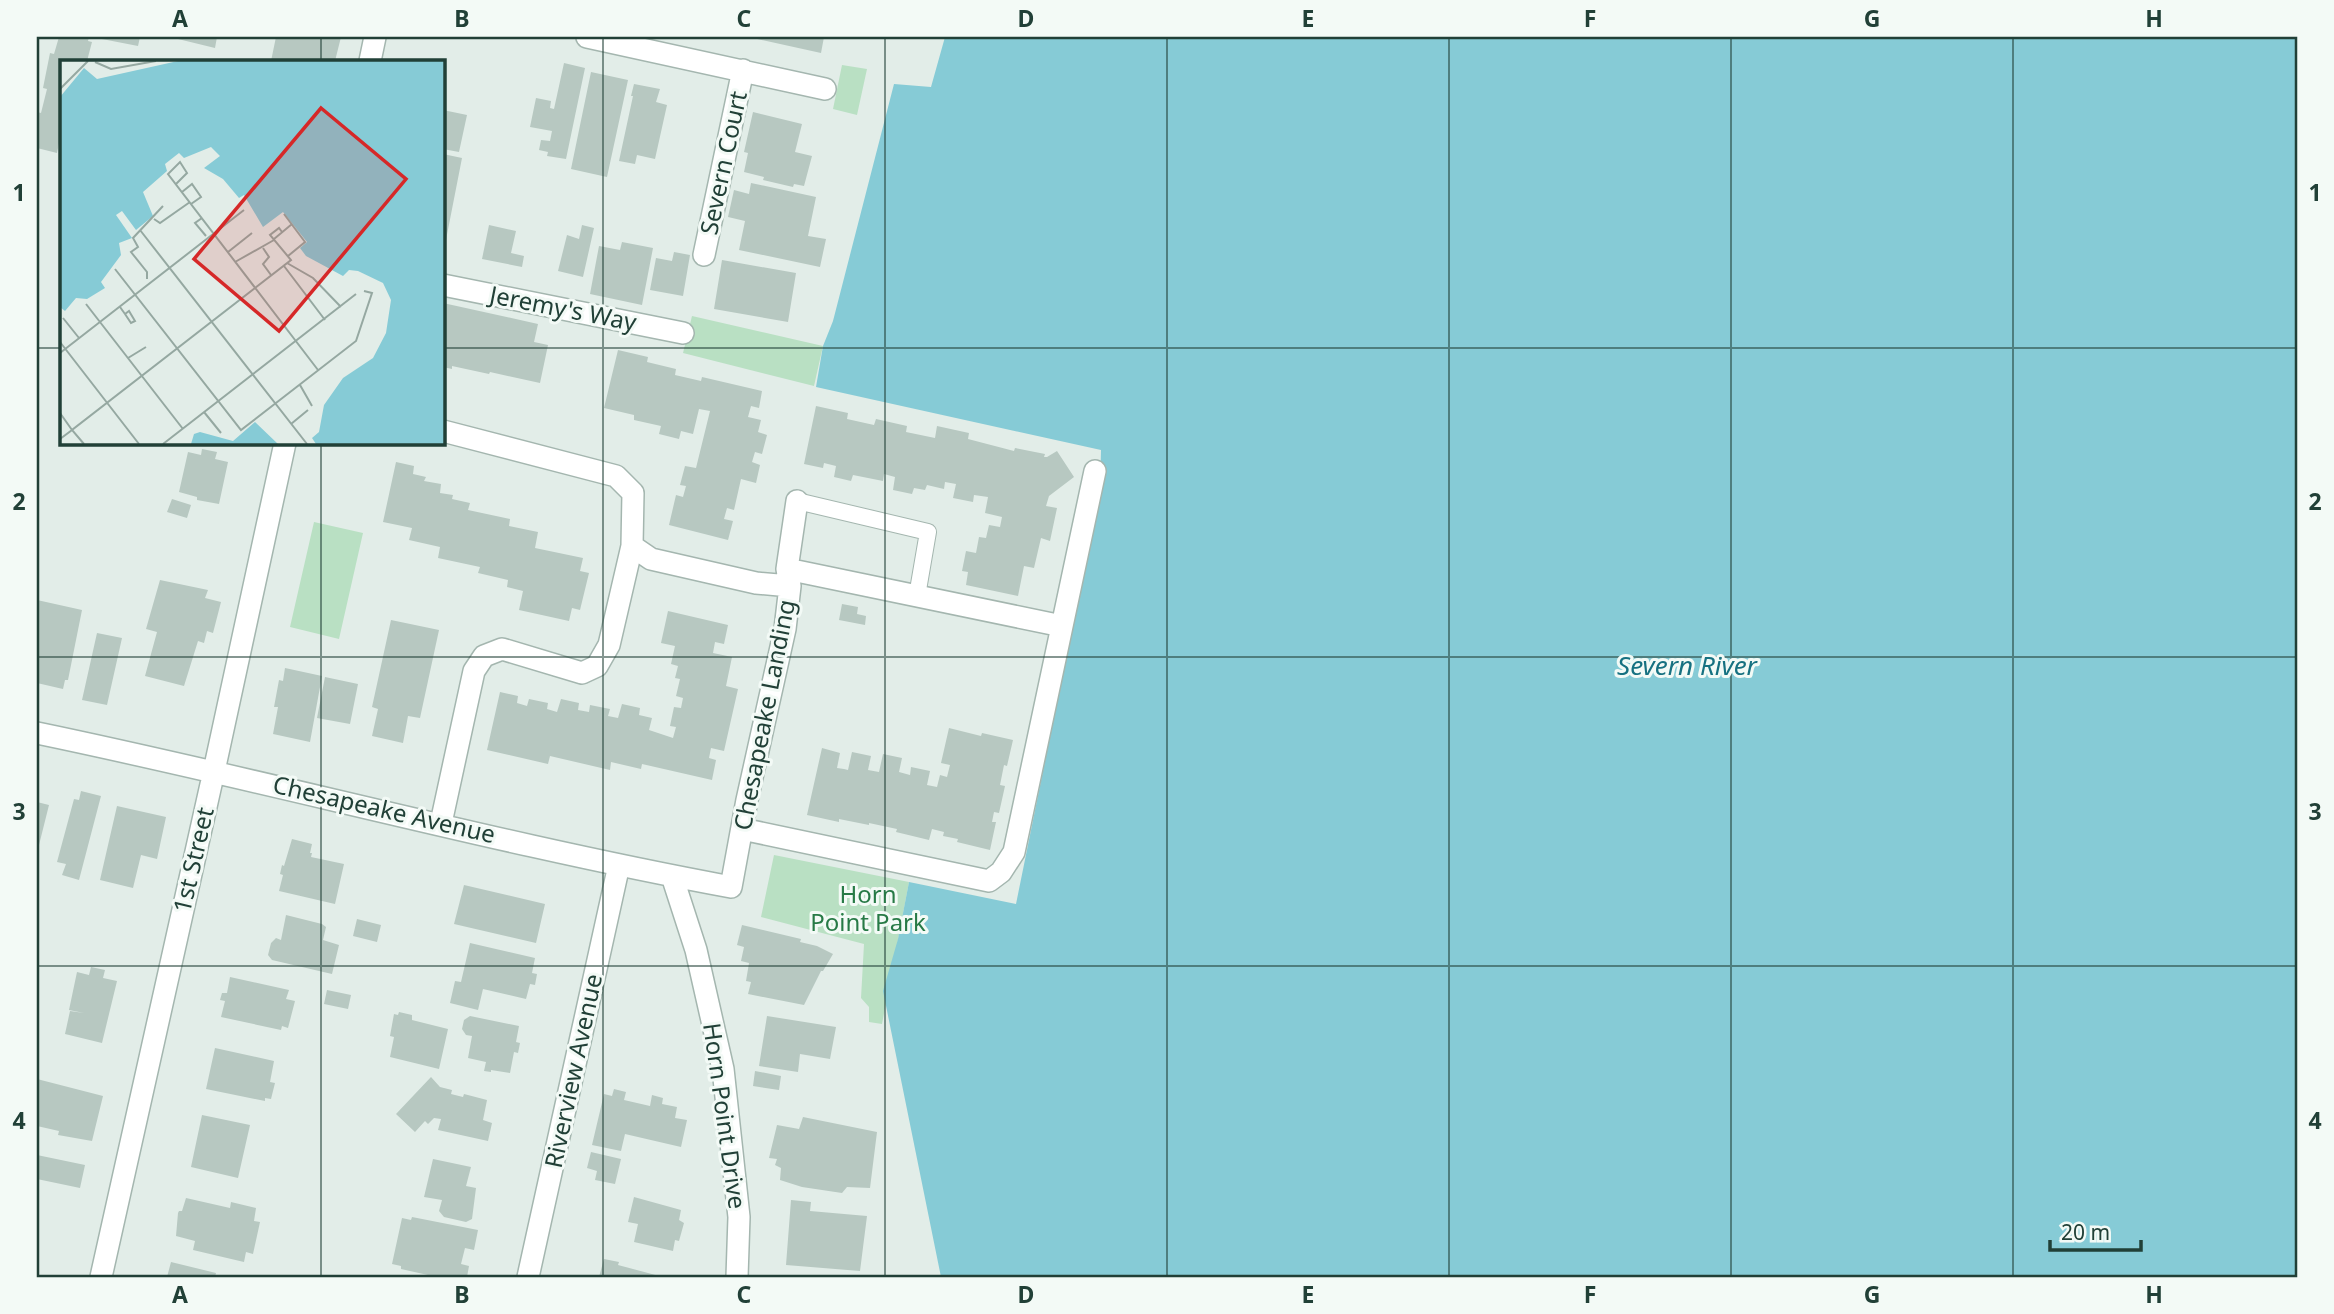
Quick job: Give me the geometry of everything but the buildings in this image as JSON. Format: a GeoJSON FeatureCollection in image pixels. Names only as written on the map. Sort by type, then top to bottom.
{"type":"FeatureCollection","features":[{"type":"Feature","properties":{"kind":"street"},"geometry":{"type":"LineString","coordinates":[[370,60],[375,37]]}},
{"type":"Feature","properties":{"kind":"street"},"geometry":{"type":"LineString","coordinates":[[587,37],[825,89]]}},
{"type":"Feature","properties":{"kind":"street","name":"Severn Court"},"geometry":{"type":"LineString","coordinates":[[704,256],[743,70]]}},
{"type":"Feature","properties":{"kind":"street","name":"Jeremy's Way"},"geometry":{"type":"LineString","coordinates":[[444,285],[682,333]]}},
{"type":"Feature","properties":{"kind":"street"},"geometry":{"type":"LineString","coordinates":[[441,823],[474,671],[484,656],[502,649],[582,673],[597,666],[609,645],[632,546],[633,493],[616,477],[599,470],[444,431]]}},
{"type":"Feature","properties":{"kind":"street","name":"1st Street"},"geometry":{"type":"LineString","coordinates":[[101,1277],[285,444]]}},
{"type":"Feature","properties":{"kind":"street"},"geometry":{"type":"LineString","coordinates":[[742,829],[989,881],[1001,872],[1014,852],[1096,471]]}},
{"type":"Feature","properties":{"kind":"street","name":"Chesapeake Landing"},"geometry":{"type":"LineString","coordinates":[[731,887],[785,629],[797,501]]}},
{"type":"Feature","properties":{"kind":"street"},"geometry":{"type":"LineString","coordinates":[[632,546],[651,559],[756,583],[789,578],[917,596],[1062,626]]}},
{"type":"Feature","properties":{"kind":"street","name":"Chesapeake Avenue"},"geometry":{"type":"LineString","coordinates":[[37,733],[619,865],[731,887]]}},
{"type":"Feature","properties":{"kind":"street","name":"Riverview Avenue"},"geometry":{"type":"LineString","coordinates":[[528,1277],[619,865]]}},
{"type":"Feature","properties":{"kind":"street","name":"Horn Point Drive"},"geometry":{"type":"LineString","coordinates":[[672,876],[696,950],[723,1069],[739,1217],[737,1277]]}},
{"type":"Feature","properties":{"kind":"lane"},"geometry":{"type":"LineString","coordinates":[[797,501],[928,532],[917,596]]}},
{"type":"Feature","properties":{"kind":"green space"},"geometry":{"type":"Polygon","coordinates":[[[842,65],[867,69],[857,115],[833,109],[842,65]]]}},
{"type":"Feature","properties":{"kind":"green space"},"geometry":{"type":"Polygon","coordinates":[[[692,316],[823,346],[814,386],[683,353],[692,316]]]}},
{"type":"Feature","properties":{"kind":"green space"},"geometry":{"type":"Polygon","coordinates":[[[314,522],[363,533],[339,639],[290,627],[314,522]]]}},
{"type":"Feature","properties":{"kind":"green space","name":"Horn Point Park"},"geometry":{"type":"Polygon","coordinates":[[[774,855],[909,882],[882,1024],[869,1022],[869,1007],[861,998],[864,944],[761,917],[774,855]]]}},
{"type":"Feature","properties":{"kind":"water","name":"Severn River"},"geometry":{"type":"Polygon","coordinates":[[[945,37],[2297,37],[2297,1277],[941,1277],[883,991],[898,939],[909,882],[1016,904],[1100,490],[1101,450],[816,387],[823,346],[833,321],[894,84],[931,87],[945,37]]]}}]}
